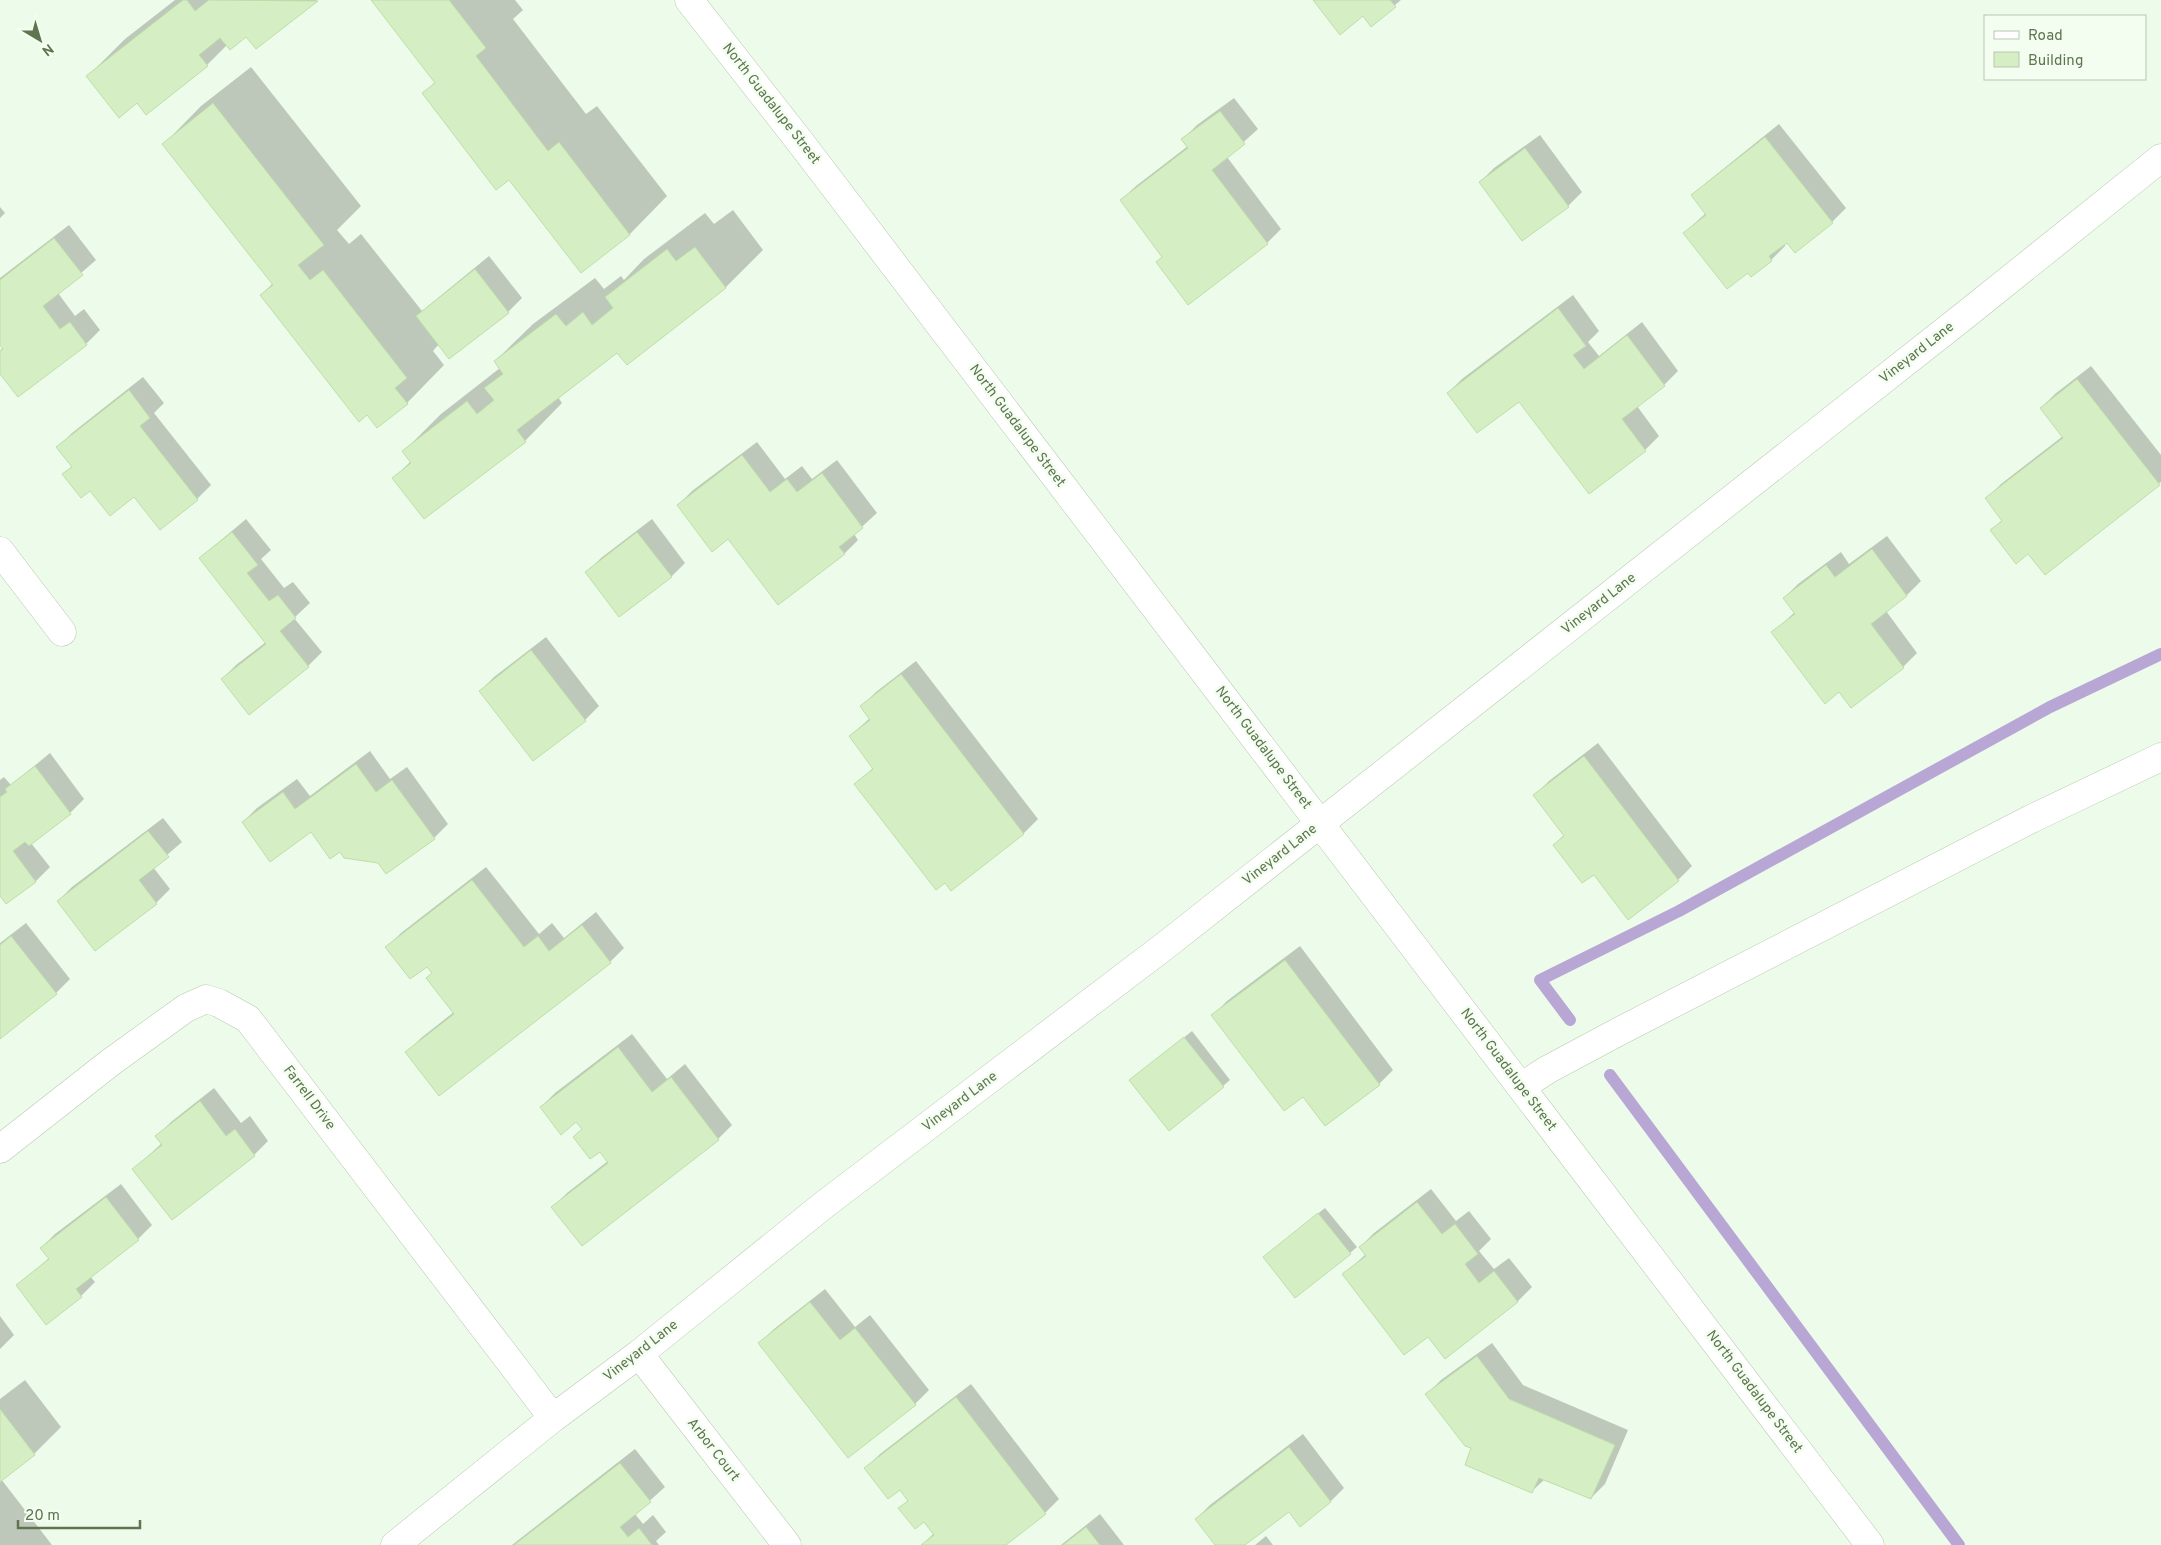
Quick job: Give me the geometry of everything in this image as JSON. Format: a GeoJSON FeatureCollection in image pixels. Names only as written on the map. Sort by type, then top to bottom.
{"type":"FeatureCollection","features":[{"type":"Feature","properties":{"kind":"street","name":"North Guadalupe Street"},"geometry":{"type":"LineString","coordinates":[[690,0],[1870,1545]]}},
{"type":"Feature","properties":{"kind":"street","name":"Vineyard Lane"},"geometry":{"type":"LineString","coordinates":[[395,1545],[553,1418],[639,1354],[825,1204],[1166,945],[1940,335],[2161,158]]}},
{"type":"Feature","properties":{"kind":"street"},"geometry":{"type":"LineString","coordinates":[[0,551],[62,632]]}},
{"type":"Feature","properties":{"kind":"street"},"geometry":{"type":"LineString","coordinates":[[1521,1087],[1563,1062],[2031,818],[2161,757]]}},
{"type":"Feature","properties":{"kind":"street","name":"Farrell Drive"},"geometry":{"type":"LineString","coordinates":[[0,1149],[112,1062],[186,1008],[206,999],[219,1003],[248,1018],[553,1418]]}},
{"type":"Feature","properties":{"kind":"street","name":"Arbor Court"},"geometry":{"type":"LineString","coordinates":[[639,1354],[787,1545]]}},
{"type":"Feature","properties":{"kind":"building"},"geometry":{"type":"Polygon","coordinates":[[[183,0],[187,0],[195,11],[209,0],[318,1],[256,49],[246,37],[230,50],[220,38],[199,55],[208,66],[146,115],[137,103],[119,118],[86,76],[183,0]]]}},
{"type":"Feature","properties":{"kind":"building"},"geometry":{"type":"Polygon","coordinates":[[[371,0],[449,0],[486,48],[476,56],[548,151],[559,142],[630,235],[581,273],[509,180],[496,190],[422,93],[435,83],[371,0]]]}},
{"type":"Feature","properties":{"kind":"building"},"geometry":{"type":"Polygon","coordinates":[[[1313,0],[1390,0],[1396,7],[1371,27],[1363,16],[1340,35],[1313,0]]]}},
{"type":"Feature","properties":{"kind":"building"},"geometry":{"type":"Polygon","coordinates":[[[213,103],[324,245],[298,265],[310,280],[323,270],[407,378],[395,388],[408,404],[377,428],[367,415],[359,422],[260,295],[273,285],[162,144],[213,103]]]}},
{"type":"Feature","properties":{"kind":"building"},"geometry":{"type":"Polygon","coordinates":[[[1220,111],[1245,144],[1212,170],[1268,244],[1188,305],[1156,262],[1162,257],[1120,200],[1188,148],[1181,139],[1220,111]]]}},
{"type":"Feature","properties":{"kind":"building"},"geometry":{"type":"Polygon","coordinates":[[[1765,137],[1833,223],[1795,253],[1787,243],[1769,256],[1772,261],[1751,277],[1748,273],[1727,289],[1683,233],[1706,215],[1691,195],[1765,137]]]}},
{"type":"Feature","properties":{"kind":"building"},"geometry":{"type":"Polygon","coordinates":[[[1525,148],[1569,207],[1522,241],[1479,182],[1525,148]]]}},
{"type":"Feature","properties":{"kind":"building"},"geometry":{"type":"Polygon","coordinates":[[[54,238],[83,275],[43,306],[60,329],[70,322],[87,345],[18,397],[0,374],[0,351],[3,349],[0,345],[0,280],[54,238]]]}},
{"type":"Feature","properties":{"kind":"building"},"geometry":{"type":"Polygon","coordinates":[[[695,247],[726,288],[627,365],[617,353],[517,430],[526,442],[424,519],[392,478],[411,463],[402,451],[467,401],[477,414],[494,400],[484,388],[503,374],[494,361],[556,314],[566,326],[583,312],[592,325],[613,308],[605,297],[667,249],[676,261],[695,247]]]}},
{"type":"Feature","properties":{"kind":"building"},"geometry":{"type":"Polygon","coordinates":[[[475,269],[509,313],[449,359],[416,316],[475,269]]]}},
{"type":"Feature","properties":{"kind":"building"},"geometry":{"type":"Polygon","coordinates":[[[1558,308],[1586,346],[1573,355],[1584,369],[1627,335],[1665,386],[1622,419],[1646,451],[1589,494],[1519,402],[1477,433],[1447,393],[1558,308]]]}},
{"type":"Feature","properties":{"kind":"building"},"geometry":{"type":"Polygon","coordinates":[[[2077,379],[2160,485],[2045,575],[2028,554],[2016,564],[1990,530],[2002,521],[1985,498],[2063,438],[2040,408],[2077,379]]]}},
{"type":"Feature","properties":{"kind":"building"},"geometry":{"type":"Polygon","coordinates":[[[129,390],[150,418],[140,426],[198,500],[160,530],[134,497],[110,516],[90,491],[81,498],[62,474],[72,467],[56,447],[129,390]]]}},
{"type":"Feature","properties":{"kind":"building"},"geometry":{"type":"Polygon","coordinates":[[[742,455],[770,492],[787,479],[797,492],[822,473],[863,528],[839,547],[845,554],[778,605],[728,539],[712,552],[677,505],[742,455]]]}},
{"type":"Feature","properties":{"kind":"building"},"geometry":{"type":"Polygon","coordinates":[[[232,532],[258,565],[247,573],[269,601],[278,595],[296,618],[280,631],[309,667],[249,715],[221,679],[266,644],[199,558],[232,532]]]}},
{"type":"Feature","properties":{"kind":"building"},"geometry":{"type":"Polygon","coordinates":[[[637,532],[672,577],[619,617],[585,572],[637,532]]]}},
{"type":"Feature","properties":{"kind":"building"},"geometry":{"type":"Polygon","coordinates":[[[1872,549],[1907,596],[1871,624],[1904,668],[1851,708],[1839,692],[1825,704],[1771,632],[1795,614],[1783,598],[1826,565],[1835,577],[1872,549]]]}},
{"type":"Feature","properties":{"kind":"building"},"geometry":{"type":"Polygon","coordinates":[[[531,650],[586,721],[533,761],[479,691],[531,650]]]}},
{"type":"Feature","properties":{"kind":"building"},"geometry":{"type":"Polygon","coordinates":[[[901,674],[1024,834],[951,891],[945,883],[936,890],[854,784],[873,769],[849,736],[870,720],[860,706],[901,674]]]}},
{"type":"Feature","properties":{"kind":"building"},"geometry":{"type":"Polygon","coordinates":[[[1584,756],[1679,881],[1628,920],[1594,875],[1582,883],[1553,845],[1564,836],[1533,795],[1584,756]]]}},
{"type":"Feature","properties":{"kind":"building"},"geometry":{"type":"Polygon","coordinates":[[[356,764],[376,792],[392,780],[435,839],[386,874],[378,863],[344,858],[340,852],[330,859],[311,832],[270,862],[242,822],[283,792],[295,809],[356,764]]]}},
{"type":"Feature","properties":{"kind":"building"},"geometry":{"type":"Polygon","coordinates":[[[35,766],[71,814],[29,846],[25,842],[13,851],[36,882],[6,904],[0,896],[0,797],[7,792],[5,789],[35,766]]]}},
{"type":"Feature","properties":{"kind":"building"},"geometry":{"type":"Polygon","coordinates":[[[148,831],[169,857],[139,880],[157,904],[95,951],[57,901],[148,831]]]}},
{"type":"Feature","properties":{"kind":"building"},"geometry":{"type":"Polygon","coordinates":[[[472,880],[524,947],[538,936],[549,951],[582,925],[611,963],[439,1096],[405,1052],[454,1014],[426,978],[432,973],[427,967],[410,979],[385,947],[472,880]]]}},
{"type":"Feature","properties":{"kind":"building"},"geometry":{"type":"Polygon","coordinates":[[[11,936],[57,994],[0,1039],[0,945],[11,936]]]}},
{"type":"Feature","properties":{"kind":"building"},"geometry":{"type":"Polygon","coordinates":[[[1285,960],[1380,1085],[1325,1126],[1303,1097],[1284,1111],[1211,1015],[1285,960]]]}},
{"type":"Feature","properties":{"kind":"building"},"geometry":{"type":"Polygon","coordinates":[[[1184,1037],[1224,1087],[1169,1131],[1129,1080],[1184,1037]]]}},
{"type":"Feature","properties":{"kind":"building"},"geometry":{"type":"Polygon","coordinates":[[[618,1047],[652,1092],[671,1077],[719,1140],[582,1246],[551,1207],[608,1163],[600,1152],[590,1159],[573,1137],[582,1129],[576,1122],[561,1135],[540,1107],[618,1047]]]}},
{"type":"Feature","properties":{"kind":"building"},"geometry":{"type":"Polygon","coordinates":[[[200,1101],[226,1136],[235,1129],[255,1156],[172,1220],[132,1169],[162,1145],[155,1136],[200,1101]]]}},
{"type":"Feature","properties":{"kind":"building"},"geometry":{"type":"Polygon","coordinates":[[[106,1197],[139,1240],[76,1289],[82,1297],[46,1325],[16,1285],[49,1259],[40,1248],[106,1197]]]}},
{"type":"Feature","properties":{"kind":"building"},"geometry":{"type":"Polygon","coordinates":[[[1417,1202],[1442,1234],[1455,1224],[1478,1254],[1465,1264],[1479,1283],[1494,1271],[1518,1302],[1445,1359],[1428,1337],[1404,1355],[1342,1274],[1366,1256],[1359,1247],[1417,1202]]]}},
{"type":"Feature","properties":{"kind":"building"},"geometry":{"type":"Polygon","coordinates":[[[1318,1213],[1351,1254],[1295,1298],[1263,1257],[1318,1213]]]}},
{"type":"Feature","properties":{"kind":"building"},"geometry":{"type":"Polygon","coordinates":[[[810,1302],[840,1340],[855,1328],[916,1405],[848,1458],[758,1343],[810,1302]]]}},
{"type":"Feature","properties":{"kind":"building"},"geometry":{"type":"Polygon","coordinates":[[[1477,1356],[1509,1399],[1615,1445],[1591,1499],[1539,1478],[1532,1493],[1465,1465],[1471,1448],[1465,1446],[1425,1394],[1477,1356]]]}},
{"type":"Feature","properties":{"kind":"building"},"geometry":{"type":"Polygon","coordinates":[[[956,1397],[1046,1514],[1006,1545],[921,1545],[934,1535],[924,1522],[915,1529],[898,1508],[908,1501],[900,1490],[888,1499],[864,1468],[956,1397]]]}},
{"type":"Feature","properties":{"kind":"building"},"geometry":{"type":"Polygon","coordinates":[[[0,1409],[35,1455],[0,1482],[0,1409]]]}},
{"type":"Feature","properties":{"kind":"building"},"geometry":{"type":"Polygon","coordinates":[[[1289,1447],[1331,1502],[1300,1527],[1289,1512],[1245,1545],[1215,1545],[1195,1519],[1289,1447]]]}},
{"type":"Feature","properties":{"kind":"building"},"geometry":{"type":"Polygon","coordinates":[[[620,1463],[651,1502],[620,1527],[628,1537],[639,1528],[652,1545],[514,1545],[620,1463]]]}},
{"type":"Feature","properties":{"kind":"building"},"geometry":{"type":"Polygon","coordinates":[[[1086,1527],[1100,1545],[1063,1545],[1086,1527]]]}},
{"type":"Feature","properties":{"kind":"waterway"},"geometry":{"type":"LineString","coordinates":[[1570,1020],[1540,980],[1679,911],[2050,707],[2161,654]]}},
{"type":"Feature","properties":{"kind":"waterway"},"geometry":{"type":"LineString","coordinates":[[1610,1075],[1959,1545]]}}]}
